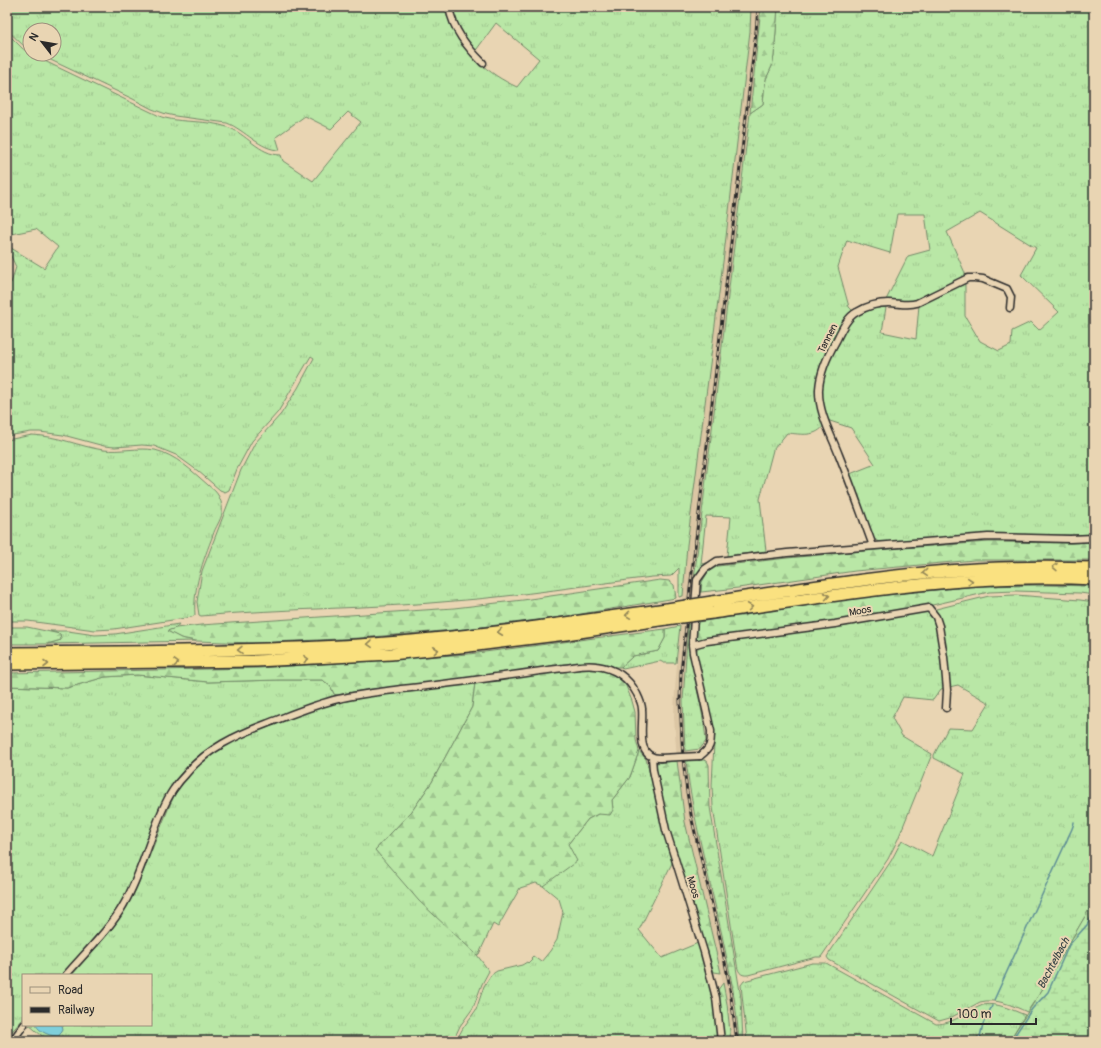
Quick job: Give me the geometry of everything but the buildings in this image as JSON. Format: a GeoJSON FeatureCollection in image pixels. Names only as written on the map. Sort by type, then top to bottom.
{"type":"FeatureCollection","features":[{"type":"Feature","properties":{"kind":"highway"},"geometry":{"type":"LineString","coordinates":[[7,664],[256,661],[391,654],[566,634],[667,614],[853,581],[975,569],[1044,567],[1094,568]]}},
{"type":"Feature","properties":{"kind":"highway"},"geometry":{"type":"LineString","coordinates":[[712,607],[961,581],[1016,578],[1094,579]]}},
{"type":"Feature","properties":{"kind":"highway"},"geometry":{"type":"LineString","coordinates":[[7,653],[255,650],[385,643],[467,636],[568,623],[667,614]]}},
{"type":"Feature","properties":{"kind":"street"},"geometry":{"type":"LineString","coordinates":[[449,7],[457,31],[468,48],[483,63]]}},
{"type":"Feature","properties":{"kind":"street","name":"Tannen"},"geometry":{"type":"LineString","coordinates":[[873,546],[839,453],[824,418],[820,403],[819,389],[821,375],[833,346],[845,324],[856,312],[872,305],[888,303],[917,303],[968,278],[983,279],[1007,290],[1011,297],[1010,308]]}},
{"type":"Feature","properties":{"kind":"street"},"geometry":{"type":"LineString","coordinates":[[67,974],[108,928],[124,905],[134,885],[158,820],[173,790],[204,756],[226,742],[252,729],[314,706],[366,694],[594,665],[624,676],[634,688],[642,708],[643,745],[645,750],[652,757],[700,756],[711,745],[711,731],[692,645],[698,580],[705,569],[717,561],[787,553],[988,537],[1070,539],[1094,538]]}},
{"type":"Feature","properties":{"kind":"street","name":"Moos"},"geometry":{"type":"LineString","coordinates":[[692,645],[708,641],[835,624],[929,608],[936,617],[939,626],[947,690],[946,708]]}},
{"type":"Feature","properties":{"kind":"street","name":"Moos"},"geometry":{"type":"LineString","coordinates":[[652,757],[653,770],[666,830],[704,952],[716,998],[721,1041]]}},
{"type":"Feature","properties":{"kind":"street"},"geometry":{"type":"LineString","coordinates":[[12,1041],[23,1027]]}},
{"type":"Feature","properties":{"kind":"shaded area"},"geometry":{"type":"Polygon","coordinates":[[[751,7],[761,7],[759,31],[692,589],[684,672],[684,730],[689,791],[727,959],[734,999],[739,1041],[731,1041],[727,1004],[722,978],[685,822],[677,761],[674,717],[687,545],[724,254],[750,31],[751,7]]]}},
{"type":"Feature","properties":{"kind":"green space"},"geometry":{"type":"Polygon","coordinates":[[[7,7],[446,7],[449,20],[455,33],[469,52],[486,69],[517,87],[539,59],[496,23],[474,53],[459,31],[451,7],[751,7],[750,31],[724,254],[687,545],[683,596],[679,597],[679,568],[671,576],[652,577],[479,599],[391,606],[199,615],[197,602],[202,571],[241,470],[255,443],[281,414],[298,388],[314,358],[311,356],[278,412],[252,441],[237,469],[229,490],[225,492],[220,490],[176,455],[154,446],[104,446],[63,435],[40,432],[7,436],[7,283],[11,283],[16,267],[9,252],[11,248],[44,268],[58,247],[36,229],[7,235],[7,33],[22,48],[22,62],[47,62],[163,118],[212,123],[227,127],[234,130],[259,148],[273,154],[281,155],[283,161],[313,181],[361,122],[348,112],[331,129],[305,116],[276,137],[280,150],[273,149],[266,147],[227,123],[175,116],[152,109],[55,62],[62,62],[62,22],[22,22],[22,44],[7,30],[7,7]]]}},
{"type":"Feature","properties":{"kind":"green space"},"geometry":{"type":"Polygon","coordinates":[[[761,7],[778,7],[774,56],[772,66],[766,79],[763,104],[750,113],[761,7]]]}},
{"type":"Feature","properties":{"kind":"green space"},"geometry":{"type":"Polygon","coordinates":[[[778,7],[1094,7],[1094,534],[988,534],[880,542],[874,539],[859,502],[850,474],[875,464],[851,428],[827,420],[822,398],[822,382],[826,366],[847,326],[857,316],[864,312],[886,307],[882,332],[916,339],[919,305],[965,282],[965,316],[980,341],[999,351],[1011,345],[1012,331],[1031,322],[1039,330],[1059,312],[1021,275],[1036,248],[980,213],[947,232],[965,276],[920,299],[912,301],[886,300],[908,256],[930,250],[925,214],[897,214],[890,253],[847,240],[838,267],[849,307],[853,311],[835,337],[822,364],[818,393],[820,408],[825,424],[813,433],[787,433],[773,450],[760,499],[766,551],[727,556],[731,517],[706,516],[701,564],[707,563],[708,572],[702,582],[701,592],[692,596],[750,113],[763,104],[766,79],[772,66],[774,56],[778,7]]]}},
{"type":"Feature","properties":{"kind":"green space"},"geometry":{"type":"Polygon","coordinates":[[[32,435],[51,437],[103,450],[149,449],[163,452],[183,464],[216,492],[221,501],[222,513],[202,564],[197,584],[195,615],[192,617],[114,629],[95,630],[28,621],[7,621],[7,440],[32,435]]]}},
{"type":"Feature","properties":{"kind":"green space"},"geometry":{"type":"Polygon","coordinates":[[[989,542],[1094,542],[1094,560],[974,560],[855,571],[701,592],[702,582],[708,572],[718,566],[875,550],[989,542]]]}},
{"type":"Feature","properties":{"kind":"green space"},"geometry":{"type":"Polygon","coordinates":[[[660,580],[669,581],[674,585],[676,598],[569,616],[465,629],[360,638],[253,643],[196,641],[181,638],[167,631],[176,628],[201,625],[454,608],[523,600],[660,580]]]}},
{"type":"Feature","properties":{"kind":"green space"},"geometry":{"type":"Polygon","coordinates":[[[977,586],[1094,586],[1094,595],[1080,593],[1016,591],[989,592],[928,606],[834,622],[699,641],[695,639],[698,622],[855,598],[977,586]]]}},
{"type":"Feature","properties":{"kind":"green space"},"geometry":{"type":"Polygon","coordinates":[[[1016,595],[1094,602],[1094,901],[1042,990],[1027,1012],[1004,1003],[986,1001],[980,1002],[950,1018],[939,1021],[829,960],[827,957],[891,861],[902,840],[932,856],[965,774],[934,758],[934,755],[948,728],[973,729],[989,703],[958,685],[949,687],[935,612],[936,609],[989,596],[1016,595]]]}},
{"type":"Feature","properties":{"kind":"green space"},"geometry":{"type":"Polygon","coordinates":[[[925,611],[933,617],[937,626],[945,688],[941,689],[933,700],[903,697],[892,718],[902,736],[932,754],[898,839],[888,859],[821,957],[748,975],[741,974],[737,964],[713,807],[713,731],[696,652],[698,648],[708,643],[925,611]]]}},
{"type":"Feature","properties":{"kind":"green space"},"geometry":{"type":"Polygon","coordinates":[[[179,624],[176,628],[168,631],[181,638],[196,641],[47,644],[61,640],[60,634],[50,631],[68,631],[95,635],[115,634],[179,624]]]}},
{"type":"Feature","properties":{"kind":"green space"},"geometry":{"type":"Polygon","coordinates":[[[688,624],[690,624],[691,654],[706,741],[700,749],[685,751],[683,701],[688,624]]]}},
{"type":"Feature","properties":{"kind":"green space"},"geometry":{"type":"Polygon","coordinates":[[[680,626],[676,663],[664,663],[660,661],[623,669],[621,667],[633,656],[658,651],[665,638],[665,629],[680,626]]]}},
{"type":"Feature","properties":{"kind":"green space"},"geometry":{"type":"Polygon","coordinates":[[[7,627],[27,627],[60,634],[61,640],[47,644],[7,644],[7,627]]]}},
{"type":"Feature","properties":{"kind":"green space"},"geometry":{"type":"Polygon","coordinates":[[[665,629],[665,638],[658,651],[633,656],[621,667],[594,662],[573,663],[337,695],[334,694],[331,687],[323,680],[208,682],[137,675],[105,677],[67,688],[7,686],[7,673],[259,668],[469,654],[665,629]]]}},
{"type":"Feature","properties":{"kind":"green space"},"geometry":{"type":"Polygon","coordinates":[[[594,669],[617,676],[626,686],[632,701],[635,712],[636,740],[639,751],[630,777],[612,800],[613,810],[610,815],[598,814],[588,819],[568,844],[577,861],[543,886],[536,883],[520,888],[498,927],[493,924],[479,954],[477,955],[419,901],[375,850],[412,811],[432,782],[472,707],[475,683],[549,673],[594,669]]]}},
{"type":"Feature","properties":{"kind":"green space"},"geometry":{"type":"Polygon","coordinates":[[[137,675],[208,682],[323,680],[331,687],[334,694],[337,695],[245,729],[228,737],[203,752],[186,767],[173,784],[162,803],[131,883],[122,903],[110,920],[62,974],[22,974],[22,1020],[7,1037],[7,686],[67,688],[105,677],[137,675]]]}},
{"type":"Feature","properties":{"kind":"green space"},"geometry":{"type":"Polygon","coordinates":[[[475,683],[472,707],[432,782],[412,811],[375,850],[477,955],[489,971],[482,984],[473,1008],[460,1026],[453,1041],[61,1041],[61,1037],[59,1039],[47,1040],[30,1026],[152,1026],[152,974],[73,974],[111,930],[127,907],[137,887],[176,792],[190,774],[206,758],[227,744],[315,709],[366,697],[475,683]]]}},
{"type":"Feature","properties":{"kind":"green space"},"geometry":{"type":"Polygon","coordinates":[[[639,751],[646,759],[673,861],[639,930],[662,958],[698,943],[709,979],[719,1041],[456,1041],[476,1010],[484,986],[491,975],[497,971],[522,965],[527,962],[528,963],[533,956],[541,962],[557,940],[563,912],[559,899],[543,886],[568,844],[588,819],[598,814],[613,810],[612,800],[630,777],[639,751]]]}},
{"type":"Feature","properties":{"kind":"green space"},"geometry":{"type":"Polygon","coordinates":[[[677,761],[685,822],[721,973],[714,972],[669,829],[655,774],[656,763],[677,761]]]}},
{"type":"Feature","properties":{"kind":"green space"},"geometry":{"type":"Polygon","coordinates":[[[686,761],[707,761],[709,765],[710,807],[741,998],[743,1041],[739,1041],[731,979],[699,836],[686,761]]]}},
{"type":"Feature","properties":{"kind":"green space"},"geometry":{"type":"Polygon","coordinates":[[[1094,901],[1094,1041],[1079,1041],[1075,1038],[1072,1041],[1009,1041],[1042,990],[1094,901]]]}},
{"type":"Feature","properties":{"kind":"green space"},"geometry":{"type":"Polygon","coordinates":[[[812,963],[826,963],[936,1024],[951,1021],[980,1006],[988,1004],[1004,1007],[1025,1015],[1009,1041],[984,1041],[982,1037],[978,1036],[974,1041],[747,1041],[741,985],[744,981],[812,963]]]}},
{"type":"Feature","properties":{"kind":"green space"},"geometry":{"type":"Polygon","coordinates":[[[723,983],[731,1041],[723,1041],[717,991],[723,983]]]}},
{"type":"Feature","properties":{"kind":"water"},"geometry":{"type":"Polygon","coordinates":[[[37,1026],[62,1026],[63,1029],[59,1036],[53,1036],[46,1034],[37,1026]]]}},
{"type":"Feature","properties":{"kind":"waterway"},"geometry":{"type":"LineString","coordinates":[[994,1000],[1074,822]]}},
{"type":"Feature","properties":{"kind":"waterway","name":"Bachtelbach"},"geometry":{"type":"LineString","coordinates":[[1011,1041],[1032,1009],[1048,992],[1069,945],[1087,925],[1094,912]]}},
{"type":"Feature","properties":{"kind":"waterway"},"geometry":{"type":"LineString","coordinates":[[979,1041],[983,1024],[992,1006]]}},
{"type":"Feature","properties":{"kind":"railway"},"geometry":{"type":"LineString","coordinates":[[737,1041],[729,982],[687,792],[683,759],[680,701],[681,673],[690,589],[758,7]]}}]}
